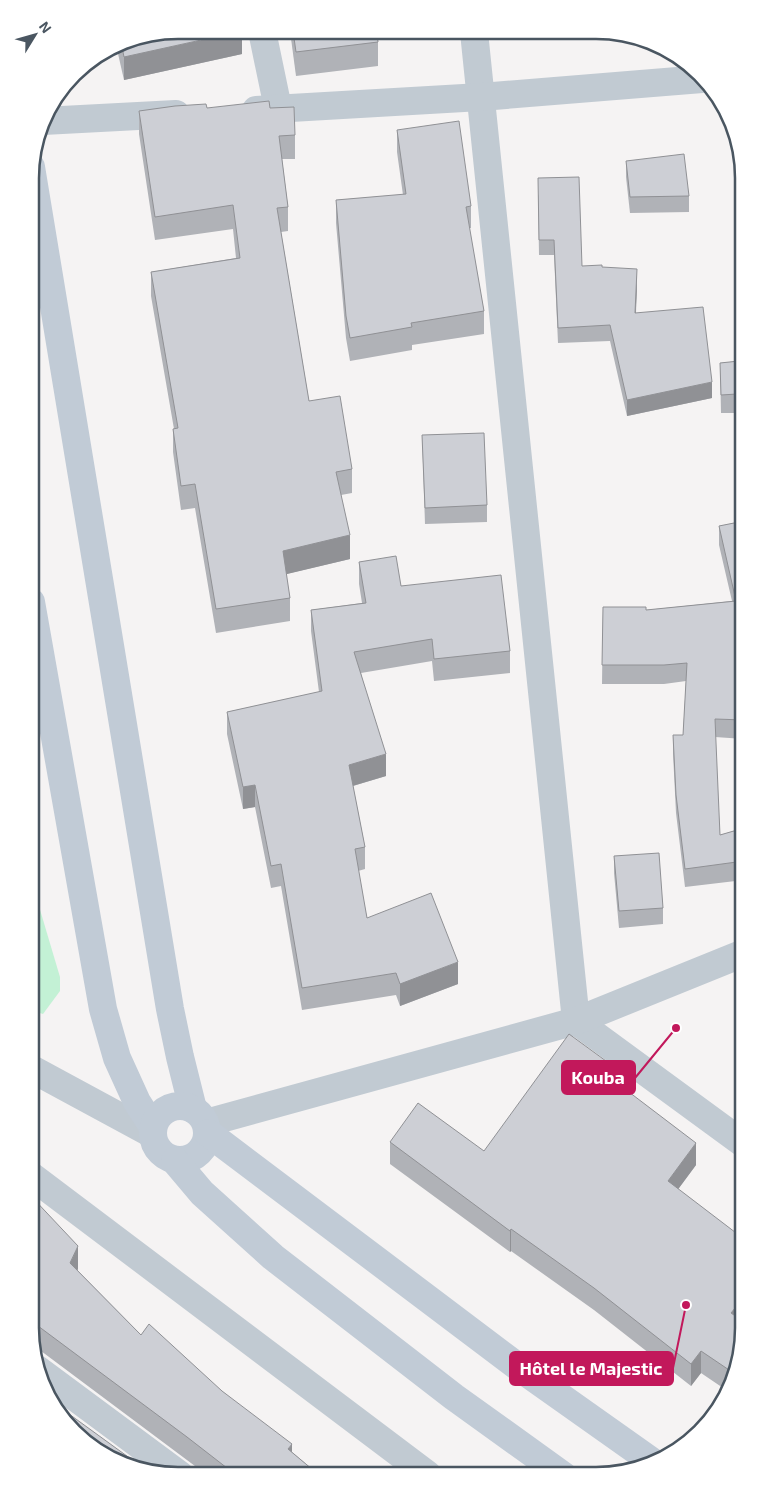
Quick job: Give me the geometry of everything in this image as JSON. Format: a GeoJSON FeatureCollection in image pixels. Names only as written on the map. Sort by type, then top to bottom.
{"type":"FeatureCollection","features":[{"type":"Feature","properties":{"kind":"main road"},"geometry":{"type":"LineString","coordinates":[[39,216],[170,1009],[180,1057],[202,1121],[206,1142],[202,1151],[194,1157],[185,1160],[175,1160],[164,1156],[156,1146],[153,1130],[137,1102],[117,1058],[103,1009],[39,647]]}},
{"type":"Feature","properties":{"kind":"main road"},"geometry":{"type":"LineString","coordinates":[[153,1130],[160,1114],[173,1106],[184,1106],[517,1366],[647,1458]]}},
{"type":"Feature","properties":{"kind":"main road"},"geometry":{"type":"LineString","coordinates":[[175,1160],[202,1193],[273,1257],[454,1397],[551,1467]]}},
{"type":"Feature","properties":{"kind":"street"},"geometry":{"type":"LineString","coordinates":[[264,39],[278,108]]}},
{"type":"Feature","properties":{"kind":"street"},"geometry":{"type":"LineString","coordinates":[[475,39],[576,1021],[735,1137]]}},
{"type":"Feature","properties":{"kind":"street"},"geometry":{"type":"LineString","coordinates":[[229,111],[481,97],[695,80]]}},
{"type":"Feature","properties":{"kind":"street"},"geometry":{"type":"LineString","coordinates":[[51,121],[199,113]]}},
{"type":"Feature","properties":{"kind":"street"},"geometry":{"type":"LineString","coordinates":[[202,1121],[576,1021],[735,958]]}},
{"type":"Feature","properties":{"kind":"street"},"geometry":{"type":"LineString","coordinates":[[39,1073],[153,1130]]}},
{"type":"Feature","properties":{"kind":"street"},"geometry":{"type":"LineString","coordinates":[[39,1181],[416,1467]]}},
{"type":"Feature","properties":{"kind":"street"},"geometry":{"type":"LineString","coordinates":[[48,1377],[168,1466]]}},
{"type":"Feature","properties":{"kind":"green space"},"geometry":{"type":"Polygon","coordinates":[[[39,906],[60,977],[60,991],[43,1014],[39,1013],[39,906]]]}},
{"type":"Feature","properties":{"kind":"building"},"geometry":{"type":"Polygon","coordinates":[[[206,39],[124,57],[123,50],[151,41],[206,39]]]}},
{"type":"Feature","properties":{"kind":"building"},"geometry":{"type":"Polygon","coordinates":[[[294,39],[378,39],[378,42],[296,52],[294,39]]]}},
{"type":"Feature","properties":{"kind":"building"},"geometry":{"type":"Polygon","coordinates":[[[269,101],[270,108],[294,107],[295,135],[279,136],[288,207],[277,208],[309,401],[340,396],[352,469],[336,472],[350,535],[283,551],[290,598],[216,609],[195,484],[181,486],[173,429],[178,428],[151,272],[240,258],[233,205],[155,217],[139,111],[206,104],[207,108],[269,101]]]}},
{"type":"Feature","properties":{"kind":"building"},"geometry":{"type":"Polygon","coordinates":[[[459,121],[471,206],[466,207],[484,311],[411,323],[412,327],[350,338],[346,316],[336,200],[406,194],[397,130],[459,121]]]}},
{"type":"Feature","properties":{"kind":"building"},"geometry":{"type":"Polygon","coordinates":[[[684,154],[689,196],[630,197],[626,161],[684,154]]]}},
{"type":"Feature","properties":{"kind":"building"},"geometry":{"type":"Polygon","coordinates":[[[579,177],[582,266],[602,265],[602,267],[637,269],[635,313],[703,307],[712,382],[627,400],[610,325],[558,328],[554,240],[539,240],[538,178],[579,177]]]}},
{"type":"Feature","properties":{"kind":"building"},"geometry":{"type":"Polygon","coordinates":[[[735,361],[735,394],[721,395],[720,363],[735,361]]]}},
{"type":"Feature","properties":{"kind":"building"},"geometry":{"type":"Polygon","coordinates":[[[484,433],[487,505],[425,508],[422,435],[484,433]]]}},
{"type":"Feature","properties":{"kind":"building"},"geometry":{"type":"Polygon","coordinates":[[[735,523],[735,597],[719,526],[735,523]]]}},
{"type":"Feature","properties":{"kind":"building"},"geometry":{"type":"Polygon","coordinates":[[[396,556],[401,586],[501,575],[510,651],[434,659],[432,639],[354,652],[386,754],[349,765],[365,847],[355,849],[367,918],[431,893],[458,962],[400,984],[396,973],[302,988],[281,864],[271,866],[255,785],[243,787],[227,712],[322,691],[311,610],[366,603],[359,562],[396,556]]]}},
{"type":"Feature","properties":{"kind":"building"},"geometry":{"type":"Polygon","coordinates":[[[735,601],[735,720],[715,719],[720,835],[735,831],[735,862],[685,869],[676,795],[673,735],[683,735],[687,663],[602,665],[603,607],[646,607],[646,610],[735,601]]]}},
{"type":"Feature","properties":{"kind":"building"},"geometry":{"type":"Polygon","coordinates":[[[659,853],[663,908],[619,911],[614,856],[659,853]]]}},
{"type":"Feature","properties":{"kind":"building"},"geometry":{"type":"Polygon","coordinates":[[[569,1034],[606,1061],[600,1070],[696,1143],[668,1181],[735,1232],[735,1308],[731,1313],[735,1316],[735,1337],[729,1370],[701,1351],[691,1364],[594,1288],[511,1229],[510,1231],[390,1142],[418,1103],[484,1151],[569,1034]]]}},
{"type":"Feature","properties":{"kind":"building"},"geometry":{"type":"Polygon","coordinates":[[[39,1205],[78,1246],[70,1263],[141,1335],[149,1324],[222,1391],[292,1444],[288,1449],[309,1467],[226,1467],[39,1327],[39,1205]]]}},
{"type":"Feature","properties":{"kind":"building"},"geometry":{"type":"Polygon","coordinates":[[[68,1413],[131,1459],[101,1444],[86,1433],[68,1413]]]}},
{"type":"Feature","properties":{"kind":"place","name":"Kouba"},"geometry":{"type":"Point","coordinates":[676,1028]}},
{"type":"Feature","properties":{"kind":"place","name":"Hôtel le Majestic"},"geometry":{"type":"Point","coordinates":[686,1305]}}]}
